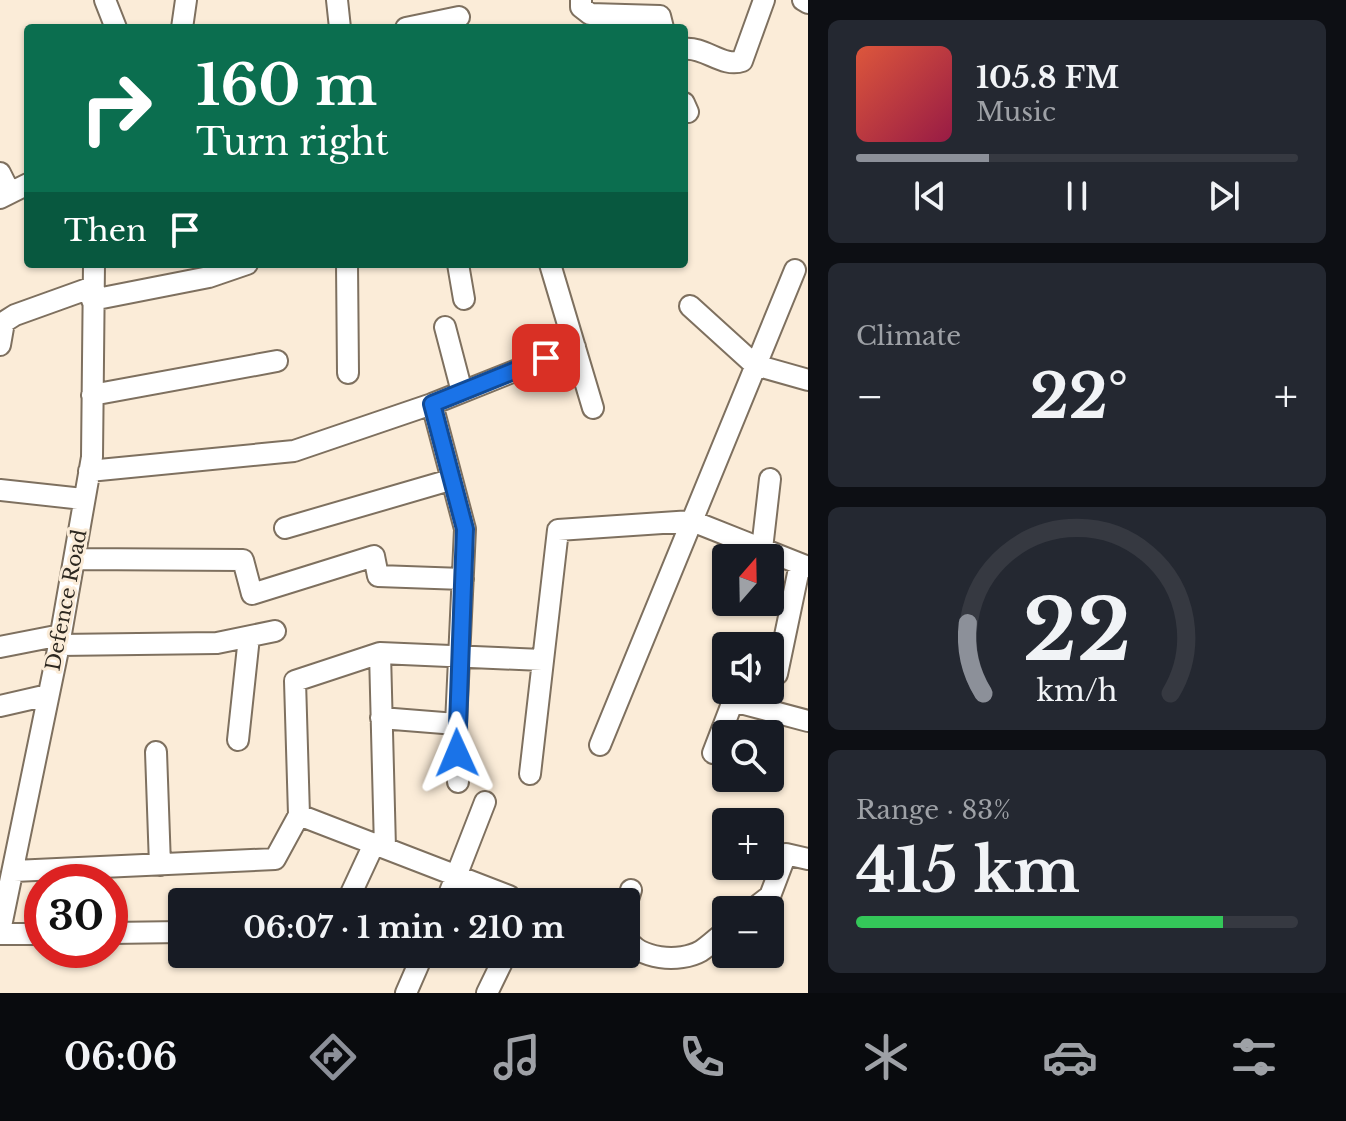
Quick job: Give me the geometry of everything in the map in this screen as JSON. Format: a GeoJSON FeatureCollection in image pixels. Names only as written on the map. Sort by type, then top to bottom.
{"type":"FeatureCollection","features":[{"type":"Feature","properties":{"kind":"street"},"geometry":{"type":"LineString","coordinates":[[105,0],[114,24]]}},
{"type":"Feature","properties":{"kind":"street"},"geometry":{"type":"LineString","coordinates":[[183,24],[186,0]]}},
{"type":"Feature","properties":{"kind":"street"},"geometry":{"type":"LineString","coordinates":[[337,0],[340,24]]}},
{"type":"Feature","properties":{"kind":"street"},"geometry":{"type":"LineString","coordinates":[[581,0],[581,7],[590,14],[660,16],[662,24]]}},
{"type":"Feature","properties":{"kind":"street"},"geometry":{"type":"LineString","coordinates":[[688,48],[733,63],[742,61],[764,0]]}},
{"type":"Feature","properties":{"kind":"street"},"geometry":{"type":"LineString","coordinates":[[422,24],[459,15]]}},
{"type":"Feature","properties":{"kind":"street"},"geometry":{"type":"LineString","coordinates":[[0,173],[13,192]]}},
{"type":"Feature","properties":{"kind":"street","name":"Defence Road"},"geometry":{"type":"LineString","coordinates":[[0,933],[60,640],[89,471],[94,268]]}},
{"type":"Feature","properties":{"kind":"street"},"geometry":{"type":"LineString","coordinates":[[347,268],[348,373]]}},
{"type":"Feature","properties":{"kind":"street"},"geometry":{"type":"LineString","coordinates":[[459,268],[464,299]]}},
{"type":"Feature","properties":{"kind":"street"},"geometry":{"type":"LineString","coordinates":[[551,268],[593,408]]}},
{"type":"Feature","properties":{"kind":"street"},"geometry":{"type":"LineString","coordinates":[[600,745],[795,270]]}},
{"type":"Feature","properties":{"kind":"street"},"geometry":{"type":"LineString","coordinates":[[0,345],[4,322],[15,315],[93,294],[209,271]]}},
{"type":"Feature","properties":{"kind":"street"},"geometry":{"type":"LineString","coordinates":[[690,306],[755,365],[808,380]]}},
{"type":"Feature","properties":{"kind":"street"},"geometry":{"type":"LineString","coordinates":[[445,327],[462,392]]}},
{"type":"Feature","properties":{"kind":"street"},"geometry":{"type":"LineString","coordinates":[[89,471],[294,451],[432,404],[575,347]]}},
{"type":"Feature","properties":{"kind":"street"},"geometry":{"type":"LineString","coordinates":[[92,395],[277,361]]}},
{"type":"Feature","properties":{"kind":"street"},"geometry":{"type":"LineString","coordinates":[[432,404],[465,529],[456,724],[458,782]]}},
{"type":"Feature","properties":{"kind":"street"},"geometry":{"type":"LineString","coordinates":[[763,544],[770,479]]}},
{"type":"Feature","properties":{"kind":"street"},"geometry":{"type":"LineString","coordinates":[[285,528],[450,480]]}},
{"type":"Feature","properties":{"kind":"street"},"geometry":{"type":"LineString","coordinates":[[0,490],[83,499]]}},
{"type":"Feature","properties":{"kind":"street"},"geometry":{"type":"LineString","coordinates":[[530,774],[558,530],[692,521],[750,544]]}},
{"type":"Feature","properties":{"kind":"street"},"geometry":{"type":"LineString","coordinates":[[75,559],[243,560],[252,594],[374,556],[378,576],[463,579]]}},
{"type":"Feature","properties":{"kind":"street"},"geometry":{"type":"LineString","coordinates":[[784,557],[804,565],[784,646]]}},
{"type":"Feature","properties":{"kind":"street"},"geometry":{"type":"LineString","coordinates":[[0,647],[60,640],[217,643],[275,631]]}},
{"type":"Feature","properties":{"kind":"street"},"geometry":{"type":"LineString","coordinates":[[238,740],[249,637]]}},
{"type":"Feature","properties":{"kind":"street"},"geometry":{"type":"LineString","coordinates":[[14,871],[275,859],[299,815],[295,681],[380,653],[459,659],[542,660]]}},
{"type":"Feature","properties":{"kind":"street"},"geometry":{"type":"LineString","coordinates":[[355,888],[379,846],[380,653]]}},
{"type":"Feature","properties":{"kind":"street"},"geometry":{"type":"LineString","coordinates":[[0,706],[48,695]]}},
{"type":"Feature","properties":{"kind":"street"},"geometry":{"type":"LineString","coordinates":[[726,720],[733,701],[808,721]]}},
{"type":"Feature","properties":{"kind":"street"},"geometry":{"type":"LineString","coordinates":[[381,718],[456,724]]}},
{"type":"Feature","properties":{"kind":"street"},"geometry":{"type":"LineString","coordinates":[[156,752],[160,865]]}},
{"type":"Feature","properties":{"kind":"street"},"geometry":{"type":"LineString","coordinates":[[452,888],[485,802]]}},
{"type":"Feature","properties":{"kind":"street"},"geometry":{"type":"LineString","coordinates":[[299,815],[488,888]]}},
{"type":"Feature","properties":{"kind":"street"},"geometry":{"type":"LineString","coordinates":[[770,896],[786,854],[808,859]]}},
{"type":"Feature","properties":{"kind":"street"},"geometry":{"type":"LineString","coordinates":[[128,933],[168,932]]}},
{"type":"Feature","properties":{"kind":"street"},"geometry":{"type":"LineString","coordinates":[[0,933],[24,934]]}},
{"type":"Feature","properties":{"kind":"street"},"geometry":{"type":"LineString","coordinates":[[640,950],[655,958],[698,953],[712,942]]}},
{"type":"Feature","properties":{"kind":"street"},"geometry":{"type":"LineString","coordinates":[[406,993],[417,968]]}},
{"type":"Feature","properties":{"kind":"street"},"geometry":{"type":"LineString","coordinates":[[487,993],[499,968]]}},
{"type":"Feature","properties":{"kind":"route"},"geometry":{"type":"LineString","coordinates":[[457,753],[465,529],[432,404],[546,358]]}}]}
